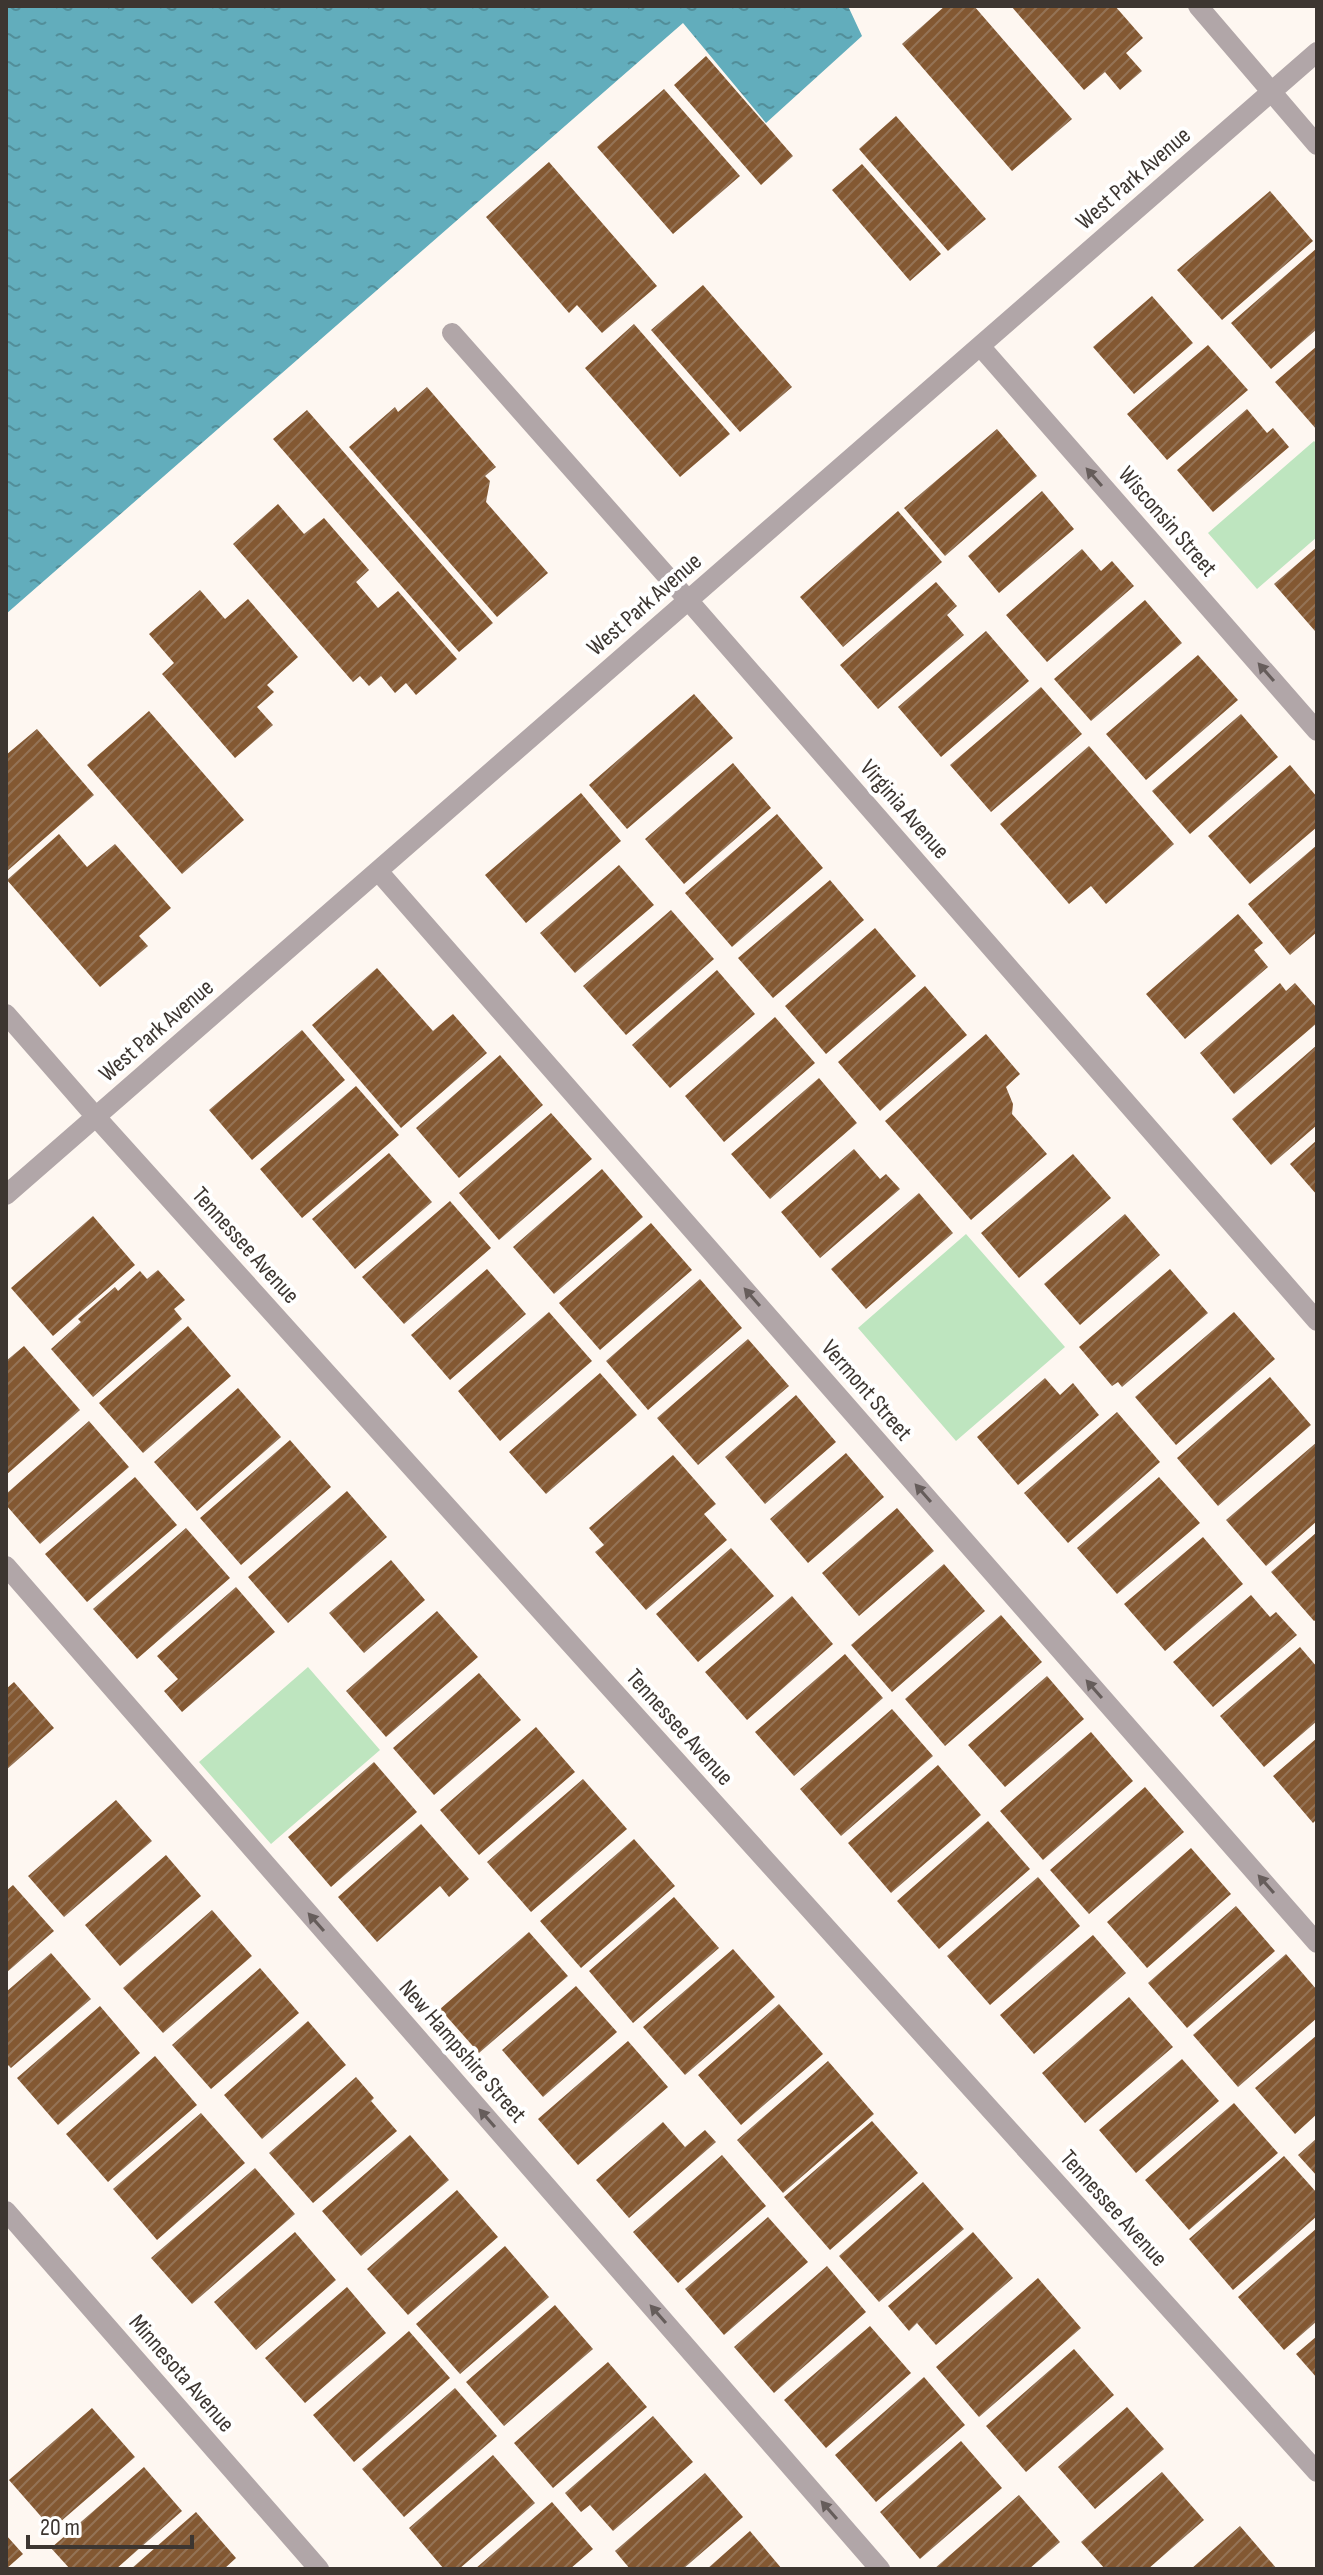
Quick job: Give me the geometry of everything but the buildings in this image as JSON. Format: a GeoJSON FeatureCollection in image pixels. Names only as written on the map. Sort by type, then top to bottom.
{"type":"FeatureCollection","features":[{"type":"Feature","properties":{"kind":"street"},"geometry":{"type":"LineString","coordinates":[[1198,6],[1317,145]]}},
{"type":"Feature","properties":{"kind":"street","name":"West Park Avenue"},"geometry":{"type":"LineString","coordinates":[[6,1195],[1317,52]]}},
{"type":"Feature","properties":{"kind":"street","name":"Virginia Avenue"},"geometry":{"type":"LineString","coordinates":[[452,333],[1317,1321]]}},
{"type":"Feature","properties":{"kind":"street","name":"Wisconsin Street"},"geometry":{"type":"LineString","coordinates":[[980,346],[1317,731]]}},
{"type":"Feature","properties":{"kind":"street","name":"Vermont Street"},"geometry":{"type":"LineString","coordinates":[[378,871],[1317,1943]]}},
{"type":"Feature","properties":{"kind":"street","name":"Tennessee Avenue"},"geometry":{"type":"LineString","coordinates":[[6,1014],[1317,2472]]}},
{"type":"Feature","properties":{"kind":"street","name":"New Hampshire Street"},"geometry":{"type":"LineString","coordinates":[[6,1566],[880,2569]]}},
{"type":"Feature","properties":{"kind":"street","name":"Minnesota Avenue"},"geometry":{"type":"LineString","coordinates":[[6,2211],[319,2569]]}},
{"type":"Feature","properties":{"kind":"green space"},"geometry":{"type":"Polygon","coordinates":[[[1314,441],[1317,444],[1317,537],[1257,589],[1208,533],[1314,441]]]}},
{"type":"Feature","properties":{"kind":"green space"},"geometry":{"type":"Polygon","coordinates":[[[966,1234],[1065,1347],[956,1441],[858,1328],[966,1234]]]}},
{"type":"Feature","properties":{"kind":"green space"},"geometry":{"type":"Polygon","coordinates":[[[308,1667],[380,1750],[271,1844],[199,1762],[308,1667]]]}},
{"type":"Feature","properties":{"kind":"water"},"geometry":{"type":"Polygon","coordinates":[[[6,6],[848,6],[862,36],[766,123],[683,23],[6,614],[6,6]]]}}]}
